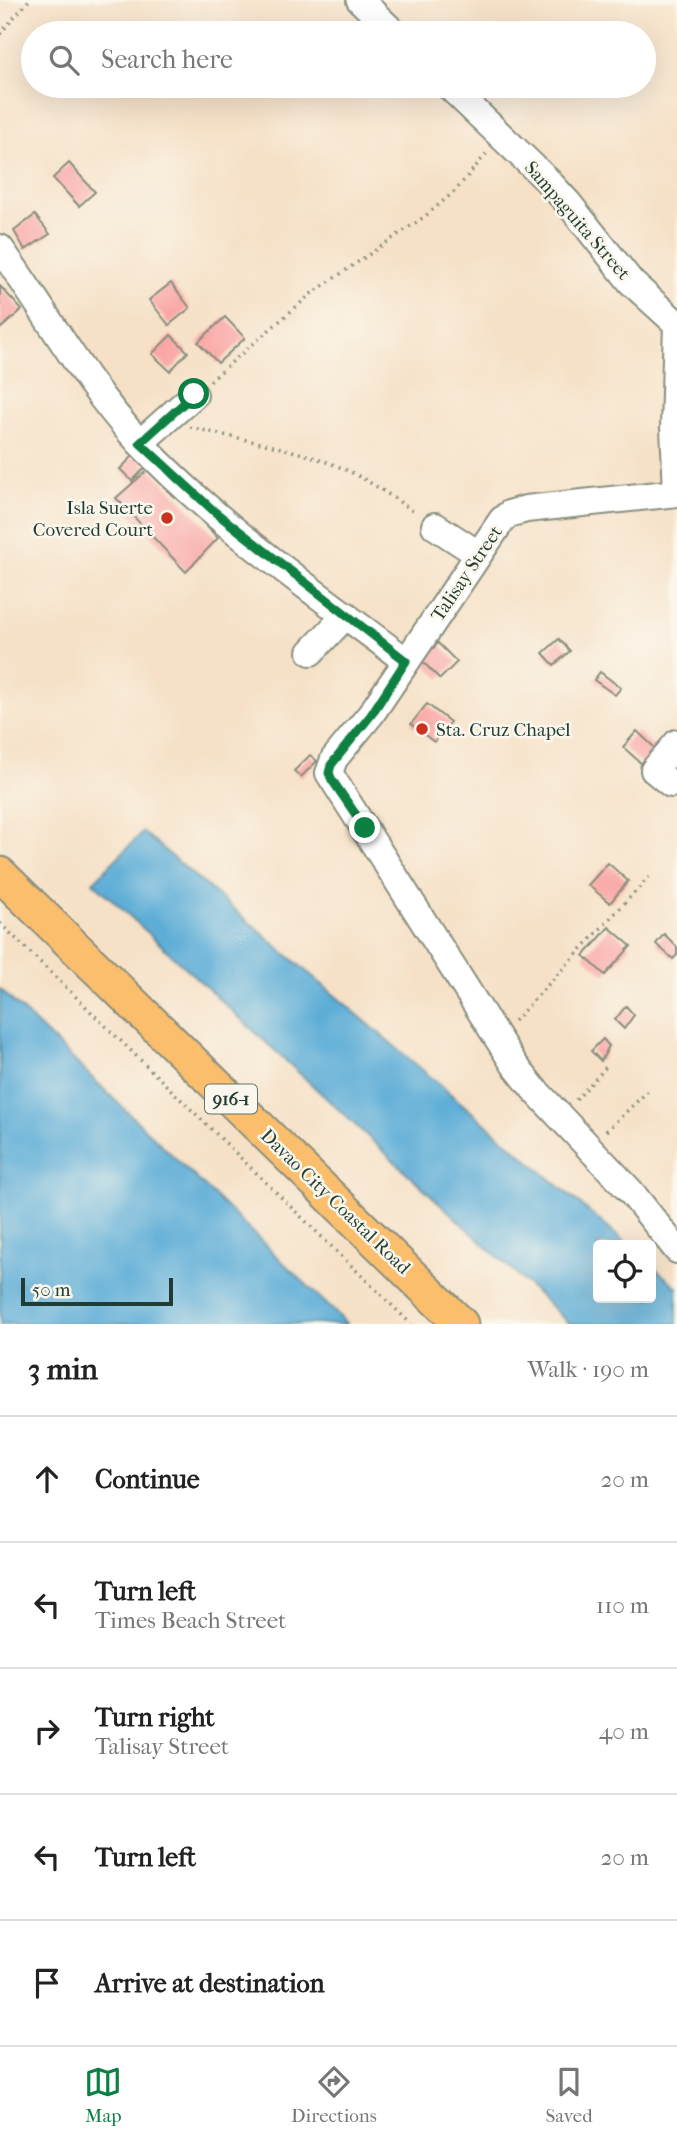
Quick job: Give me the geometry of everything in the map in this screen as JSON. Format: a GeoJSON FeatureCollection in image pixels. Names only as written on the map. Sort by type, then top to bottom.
{"type":"FeatureCollection","features":[{"type":"Feature","properties":{"kind":"main road","name":"Davao City Coastal Road"},"geometry":{"type":"LineString","coordinates":[[0,874],[461,1324]]}},
{"type":"Feature","properties":{"kind":"street"},"geometry":{"type":"LineString","coordinates":[[360,0],[382,21]]}},
{"type":"Feature","properties":{"kind":"street","name":"Sampaguita Street"},"geometry":{"type":"LineString","coordinates":[[462,98],[569,204],[631,282],[677,323]]}},
{"type":"Feature","properties":{"kind":"street"},"geometry":{"type":"LineString","coordinates":[[0,248],[91,383],[140,443],[215,512],[406,661]]}},
{"type":"Feature","properties":{"kind":"street","name":"Talisay Street"},"geometry":{"type":"LineString","coordinates":[[497,1039],[329,773],[334,759],[371,715],[502,520],[517,511],[677,492],[674,428],[677,323]]}},
{"type":"Feature","properties":{"kind":"street"},"geometry":{"type":"LineString","coordinates":[[140,443],[194,394]]}},
{"type":"Feature","properties":{"kind":"street"},"geometry":{"type":"LineString","coordinates":[[435,526],[478,554]]}},
{"type":"Feature","properties":{"kind":"street"},"geometry":{"type":"LineString","coordinates":[[311,652],[346,615]]}},
{"type":"Feature","properties":{"kind":"street"},"geometry":{"type":"LineString","coordinates":[[671,784],[654,770],[677,743]]}},
{"type":"Feature","properties":{"kind":"street"},"geometry":{"type":"LineString","coordinates":[[497,1039],[533,1088],[631,1192],[677,1250]]}},
{"type":"Feature","properties":{"kind":"path"},"geometry":{"type":"LineString","coordinates":[[0,34],[29,0]]}},
{"type":"Feature","properties":{"kind":"path"},"geometry":{"type":"LineString","coordinates":[[194,394],[311,294],[424,217],[455,191],[502,136]]}},
{"type":"Feature","properties":{"kind":"path"},"geometry":{"type":"LineString","coordinates":[[164,421],[301,453],[334,464],[389,495],[435,526]]}},
{"type":"Feature","properties":{"kind":"path"},"geometry":{"type":"LineString","coordinates":[[497,1039],[649,877]]}},
{"type":"Feature","properties":{"kind":"path"},"geometry":{"type":"LineString","coordinates":[[0,923],[411,1324]]}},
{"type":"Feature","properties":{"kind":"path"},"geometry":{"type":"LineString","coordinates":[[561,1117],[607,1066]]}},
{"type":"Feature","properties":{"kind":"path"},"geometry":{"type":"LineString","coordinates":[[590,1146],[650,1089]]}},
{"type":"Feature","properties":{"kind":"water"},"geometry":{"type":"Polygon","coordinates":[[[143,832],[622,1240],[593,1240],[593,1303],[656,1303],[656,1269],[677,1287],[677,1324],[570,1324],[93,882],[143,832]]]}},
{"type":"Feature","properties":{"kind":"water"},"geometry":{"type":"Polygon","coordinates":[[[0,989],[344,1321],[347,1324],[0,1324],[0,989]]]}},
{"type":"Feature","properties":{"kind":"building"},"geometry":{"type":"Polygon","coordinates":[[[69,163],[95,192],[79,206],[53,178],[69,163]]]}},
{"type":"Feature","properties":{"kind":"building"},"geometry":{"type":"Polygon","coordinates":[[[35,215],[50,234],[25,250],[14,231],[35,215]]]}},
{"type":"Feature","properties":{"kind":"building"},"geometry":{"type":"Polygon","coordinates":[[[171,283],[190,308],[169,325],[149,300],[171,283]]]}},
{"type":"Feature","properties":{"kind":"building"},"geometry":{"type":"Polygon","coordinates":[[[0,286],[22,310],[0,329],[0,286]]]}},
{"type":"Feature","properties":{"kind":"building"},"geometry":{"type":"Polygon","coordinates":[[[225,317],[245,338],[218,363],[198,342],[225,317]]]}},
{"type":"Feature","properties":{"kind":"building"},"geometry":{"type":"Polygon","coordinates":[[[171,335],[188,352],[170,371],[152,354],[171,335]]]}},
{"type":"Feature","properties":{"kind":"building"},"geometry":{"type":"Polygon","coordinates":[[[134,455],[146,467],[132,481],[120,469],[134,455]]]}},
{"type":"Feature","properties":{"kind":"building","name":"Isla Suerte Covered Court"},"geometry":{"type":"Polygon","coordinates":[[[150,468],[218,538],[186,572],[116,498],[150,468]]]}},
{"type":"Feature","properties":{"kind":"building"},"geometry":{"type":"Polygon","coordinates":[[[559,639],[570,651],[554,665],[543,653],[559,639]]]}},
{"type":"Feature","properties":{"kind":"building"},"geometry":{"type":"Polygon","coordinates":[[[438,643],[457,662],[440,679],[421,660],[438,643]]]}},
{"type":"Feature","properties":{"kind":"building"},"geometry":{"type":"Polygon","coordinates":[[[600,672],[621,688],[615,695],[594,680],[600,672]]]}},
{"type":"Feature","properties":{"kind":"building"},"geometry":{"type":"Polygon","coordinates":[[[427,704],[450,722],[434,742],[411,724],[427,704]]]}},
{"type":"Feature","properties":{"kind":"building"},"geometry":{"type":"Polygon","coordinates":[[[637,731],[656,749],[642,764],[623,747],[637,731]]]}},
{"type":"Feature","properties":{"kind":"building"},"geometry":{"type":"Polygon","coordinates":[[[310,755],[317,761],[301,777],[294,771],[310,755]]]}},
{"type":"Feature","properties":{"kind":"building"},"geometry":{"type":"Polygon","coordinates":[[[608,863],[628,881],[610,903],[588,885],[608,863]]]}},
{"type":"Feature","properties":{"kind":"building"},"geometry":{"type":"Polygon","coordinates":[[[609,927],[631,946],[605,975],[584,956],[609,927]]]}},
{"type":"Feature","properties":{"kind":"building"},"geometry":{"type":"Polygon","coordinates":[[[664,934],[677,947],[677,955],[673,959],[656,944],[664,934]]]}},
{"type":"Feature","properties":{"kind":"building"},"geometry":{"type":"Polygon","coordinates":[[[626,1006],[634,1015],[624,1029],[615,1020],[626,1006]]]}},
{"type":"Feature","properties":{"kind":"building"},"geometry":{"type":"Polygon","coordinates":[[[603,1039],[609,1046],[601,1061],[591,1051],[603,1039]]]}},
{"type":"Feature","properties":{"kind":"place","name":"Isla Suerte Covered Court"},"geometry":{"type":"Point","coordinates":[167,518]}},
{"type":"Feature","properties":{"kind":"place","name":"Sta. Cruz Chapel"},"geometry":{"type":"Point","coordinates":[422,729]}},
{"type":"Feature","properties":{"kind":"route"},"geometry":{"type":"LineString","coordinates":[[194,394],[140,443],[215,512],[406,661],[371,715],[334,759],[329,773],[365,828]]}}]}
